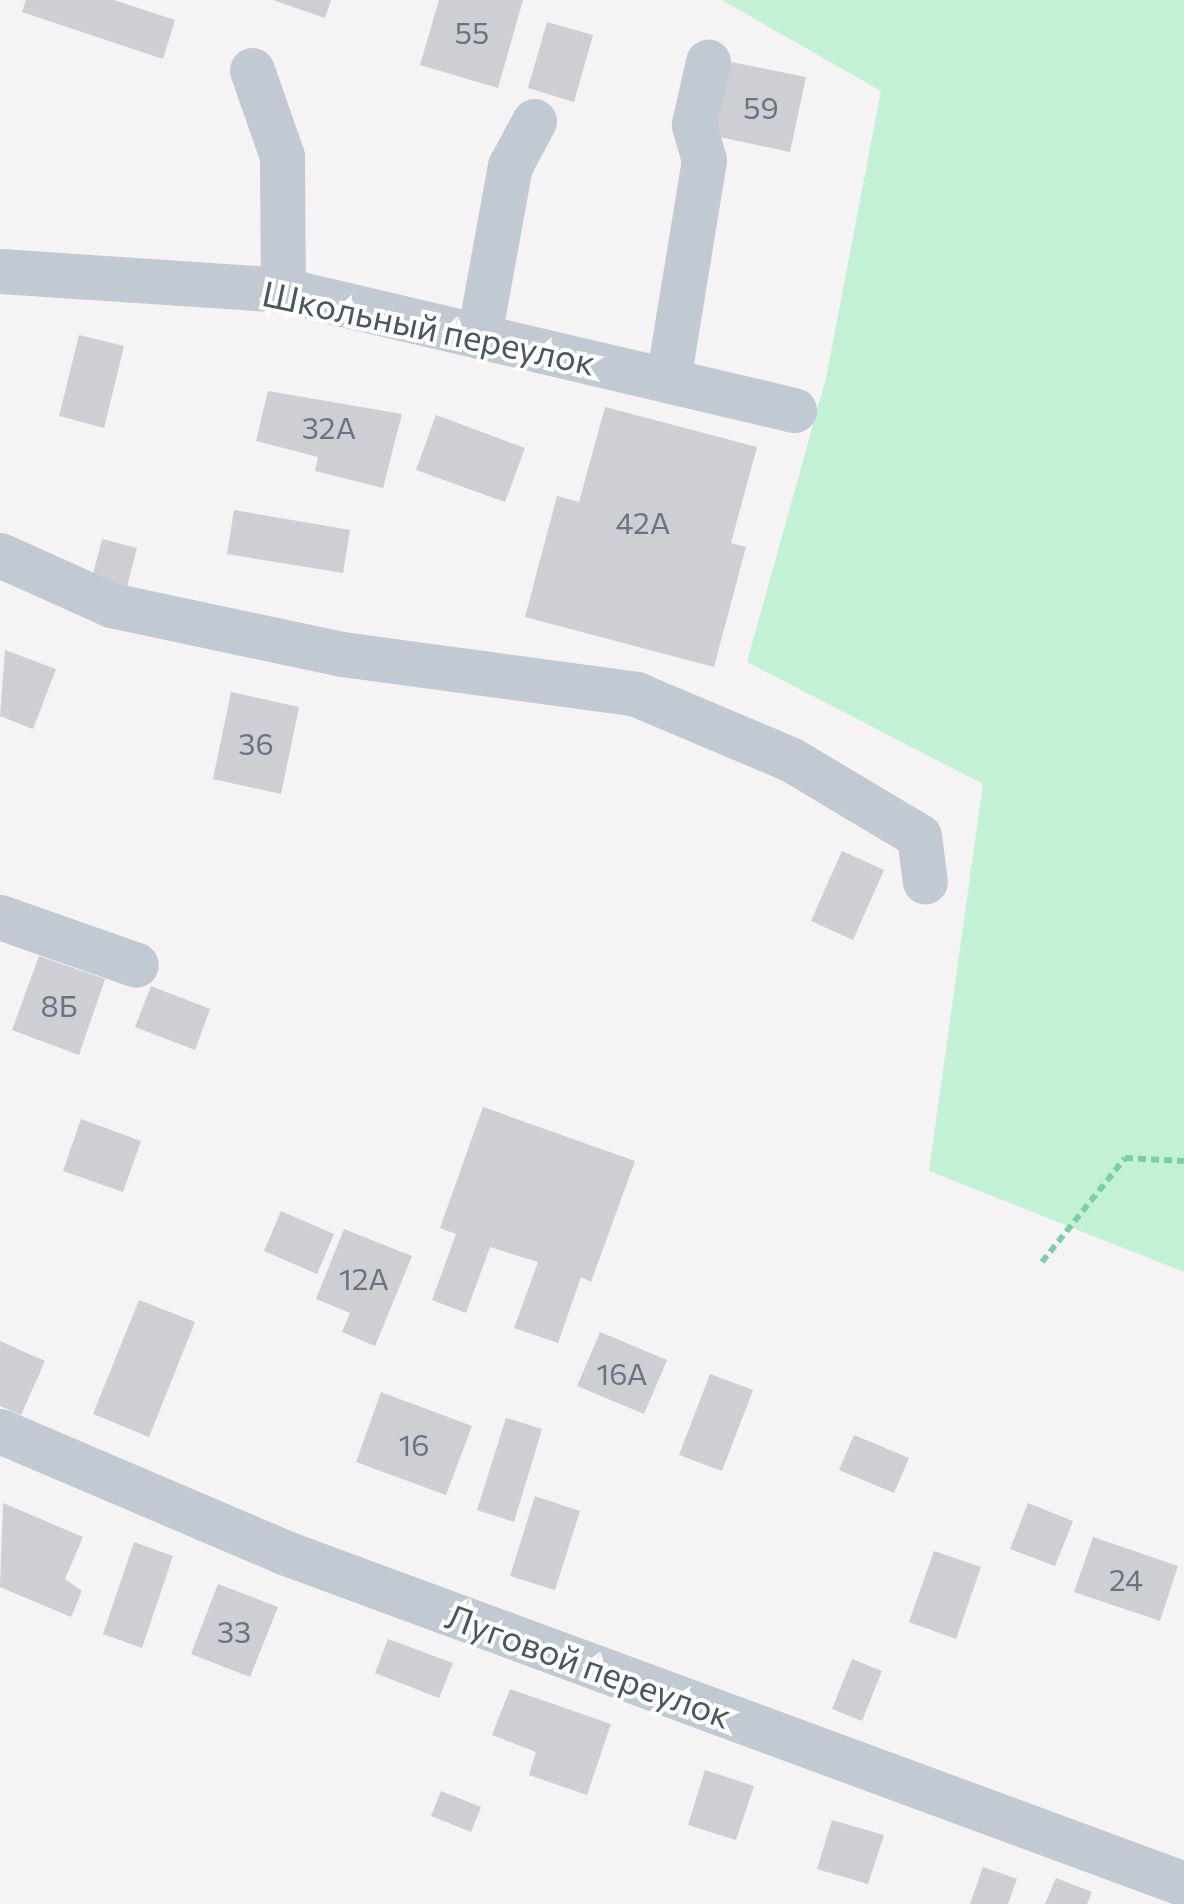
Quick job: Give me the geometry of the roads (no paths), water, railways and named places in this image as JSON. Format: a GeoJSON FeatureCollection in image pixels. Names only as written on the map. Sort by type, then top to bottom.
{"type":"FeatureCollection","features":[{"type":"Feature","properties":{"kind":"street"},"geometry":{"type":"LineString","coordinates":[[668,380],[704,160],[694,124],[708,62]]}},
{"type":"Feature","properties":{"kind":"street"},"geometry":{"type":"LineString","coordinates":[[252,70],[282,156],[283,290]]}},
{"type":"Feature","properties":{"kind":"street"},"geometry":{"type":"LineString","coordinates":[[478,336],[510,166],[534,121]]}},
{"type":"Feature","properties":{"kind":"street","name":"Школьный переулок"},"geometry":{"type":"LineString","coordinates":[[0,271],[283,290],[794,410]]}},
{"type":"Feature","properties":{"kind":"street"},"geometry":{"type":"LineString","coordinates":[[0,555],[111,605],[342,654],[636,694],[790,759],[920,836],[925,882]]}},
{"type":"Feature","properties":{"kind":"street"},"geometry":{"type":"LineString","coordinates":[[0,917],[136,965]]}},
{"type":"Feature","properties":{"kind":"street","name":"Луговой переулок"},"geometry":{"type":"LineString","coordinates":[[0,1432],[286,1553],[1184,1884]]}}]}
